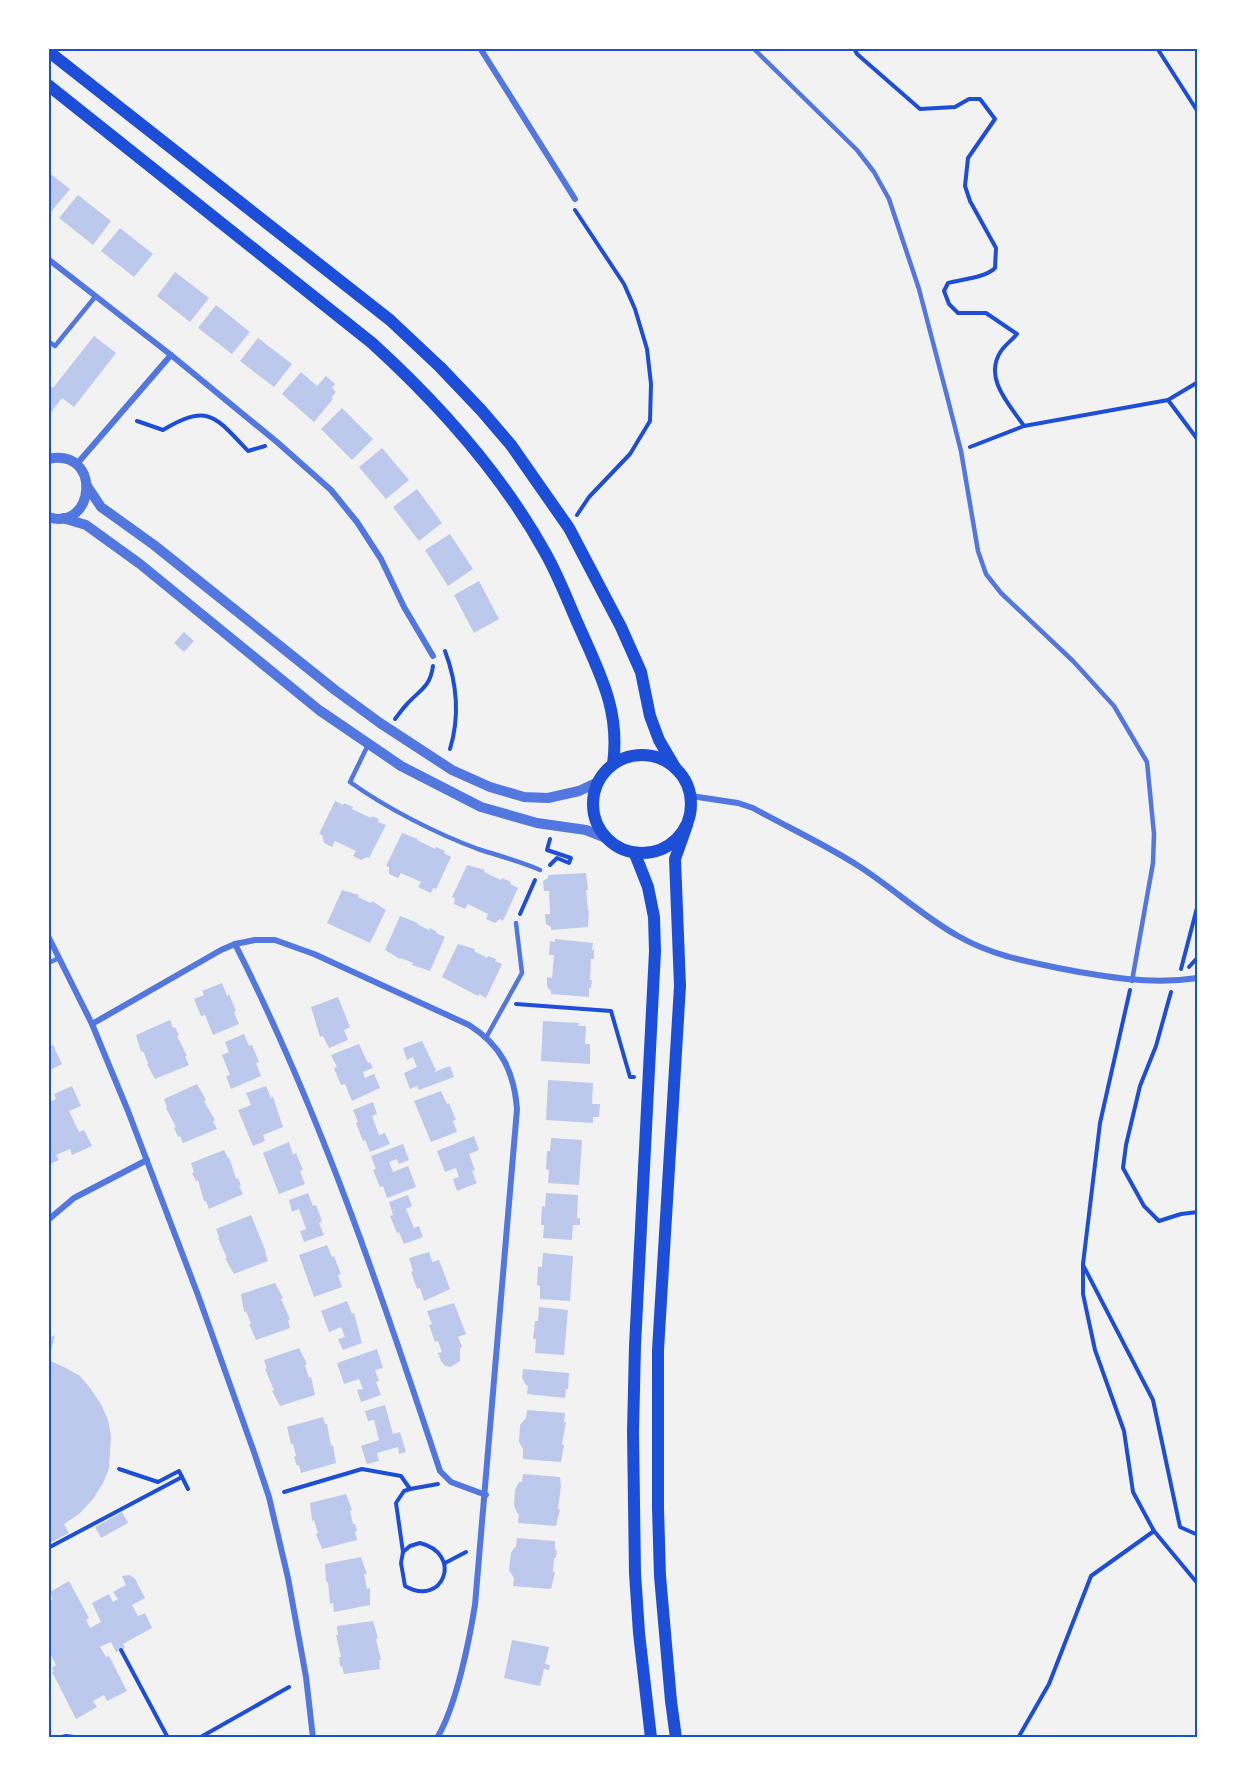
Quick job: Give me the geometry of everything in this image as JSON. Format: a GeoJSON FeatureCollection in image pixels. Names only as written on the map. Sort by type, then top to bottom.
{"type":"FeatureCollection","features":[{"type":"Feature","properties":{"kind":"main road"},"geometry":{"type":"LineString","coordinates":[[48,51],[390,320],[481,410],[518,454],[569,528],[621,627],[641,672],[658,741],[685,781],[691,796],[691,811],[675,859],[680,986],[658,1350],[660,1576],[676,1738]]}},
{"type":"Feature","properties":{"kind":"main road"},"geometry":{"type":"LineString","coordinates":[[48,85],[372,343],[420,388],[486,465],[547,555],[606,687],[613,712],[615,745],[613,764]]}},
{"type":"Feature","properties":{"kind":"main road"},"geometry":{"type":"LineString","coordinates":[[676,769],[663,759],[650,755],[631,756],[613,764],[603,773],[597,783],[592,807],[594,819],[606,838],[624,851],[634,854],[663,849],[678,838],[687,825]]}},
{"type":"Feature","properties":{"kind":"main road"},"geometry":{"type":"LineString","coordinates":[[634,854],[648,887],[654,917],[655,951],[635,1346],[633,1453],[634,1573],[651,1738]]}},
{"type":"Feature","properties":{"kind":"street"},"geometry":{"type":"LineString","coordinates":[[480,48],[572,201]]}},
{"type":"Feature","properties":{"kind":"street"},"geometry":{"type":"LineString","coordinates":[[48,259],[171,355],[277,442],[331,490],[357,522],[381,559],[404,607],[433,656]]}},
{"type":"Feature","properties":{"kind":"street"},"geometry":{"type":"LineString","coordinates":[[76,465],[171,355]]}},
{"type":"Feature","properties":{"kind":"street"},"geometry":{"type":"LineString","coordinates":[[49,458],[61,458],[76,465],[85,476],[86,497],[82,506],[73,514],[63,518]]}},
{"type":"Feature","properties":{"kind":"street"},"geometry":{"type":"LineString","coordinates":[[87,486],[101,507],[154,545],[335,690],[380,723],[452,770],[490,787],[524,797],[548,798],[579,791],[597,783]]}},
{"type":"Feature","properties":{"kind":"street"},"geometry":{"type":"LineString","coordinates":[[48,517],[63,518],[86,525],[140,564],[319,710],[401,766],[481,807],[537,823],[586,830],[606,838]]}},
{"type":"Feature","properties":{"kind":"street"},"geometry":{"type":"LineString","coordinates":[[691,796],[738,803],[753,808],[857,865],[956,935],[978,947],[1014,960],[1132,981],[1178,981],[1198,978]]}},
{"type":"Feature","properties":{"kind":"street"},"geometry":{"type":"LineString","coordinates":[[48,936],[92,1024],[128,1111],[198,1295],[269,1497],[300,1639],[313,1738]]}},
{"type":"Feature","properties":{"kind":"street"},"geometry":{"type":"LineString","coordinates":[[92,1024],[221,950],[235,944],[255,940],[274,940],[314,954],[469,1024],[487,1036],[502,1057],[515,1087],[517,1108],[476,1605],[469,1639],[444,1726],[437,1738]]}},
{"type":"Feature","properties":{"kind":"street"},"geometry":{"type":"LineString","coordinates":[[235,944],[272,1019],[311,1112],[362,1245],[440,1471],[451,1482],[486,1495]]}},
{"type":"Feature","properties":{"kind":"street"},"geometry":{"type":"LineString","coordinates":[[48,1220],[74,1198],[147,1160]]}},
{"type":"Feature","properties":{"kind":"lane"},"geometry":{"type":"LineString","coordinates":[[753,48],[857,150],[874,172],[889,200],[919,289],[961,451],[975,532],[986,574],[1001,593],[1074,661],[1114,706],[1147,762],[1154,834],[1153,862],[1132,981]]}},
{"type":"Feature","properties":{"kind":"lane"},"geometry":{"type":"LineString","coordinates":[[48,340],[55,346],[96,297]]}},
{"type":"Feature","properties":{"kind":"lane"},"geometry":{"type":"LineString","coordinates":[[368,745],[350,782],[404,815],[476,848],[540,870]]}},
{"type":"Feature","properties":{"kind":"lane"},"geometry":{"type":"LineString","coordinates":[[487,1036],[522,973],[516,923]]}},
{"type":"Feature","properties":{"kind":"lane"},"geometry":{"type":"LineString","coordinates":[[48,963],[59,958]]}},
{"type":"Feature","properties":{"kind":"path"},"geometry":{"type":"LineString","coordinates":[[854,48],[857,54],[920,109],[955,107],[969,99],[980,99],[995,119],[968,158],[965,186],[970,201],[996,248],[995,268],[988,274],[948,283],[944,291],[949,304],[958,313],[986,313],[1017,334],[1001,351],[994,368],[998,388],[1024,426]]}},
{"type":"Feature","properties":{"kind":"path"},"geometry":{"type":"LineString","coordinates":[[1157,48],[1198,112]]}},
{"type":"Feature","properties":{"kind":"path"},"geometry":{"type":"LineString","coordinates":[[572,201],[624,284],[635,309],[647,349],[651,384],[650,421],[630,454],[589,497],[576,516]]}},
{"type":"Feature","properties":{"kind":"path"},"geometry":{"type":"LineString","coordinates":[[961,451],[1024,426],[1168,400],[1198,382]]}},
{"type":"Feature","properties":{"kind":"path"},"geometry":{"type":"LineString","coordinates":[[1168,400],[1198,440]]}},
{"type":"Feature","properties":{"kind":"path"},"geometry":{"type":"LineString","coordinates":[[137,421],[163,430],[192,415],[200,415],[217,421],[230,431],[248,451],[277,442]]}},
{"type":"Feature","properties":{"kind":"path"},"geometry":{"type":"LineString","coordinates":[[445,650],[452,669],[456,715],[455,734],[450,749]]}},
{"type":"Feature","properties":{"kind":"path"},"geometry":{"type":"LineString","coordinates":[[395,719],[429,681],[433,669],[433,656]]}},
{"type":"Feature","properties":{"kind":"path"},"geometry":{"type":"LineString","coordinates":[[549,845],[547,850],[571,858],[569,863],[557,858],[553,864]]}},
{"type":"Feature","properties":{"kind":"path"},"geometry":{"type":"LineString","coordinates":[[516,923],[540,870]]}},
{"type":"Feature","properties":{"kind":"path"},"geometry":{"type":"LineString","coordinates":[[1198,904],[1178,981],[1171,993],[1140,1086],[1126,1144],[1124,1168],[1144,1206],[1159,1221],[1181,1214],[1198,1212]]}},
{"type":"Feature","properties":{"kind":"path"},"geometry":{"type":"LineString","coordinates":[[1132,981],[1100,1123],[1083,1264],[1083,1294],[1095,1350],[1124,1431],[1133,1492],[1155,1531],[1198,1584]]}},
{"type":"Feature","properties":{"kind":"path"},"geometry":{"type":"LineString","coordinates":[[515,1004],[611,1011],[630,1077],[638,1078]]}},
{"type":"Feature","properties":{"kind":"path"},"geometry":{"type":"LineString","coordinates":[[1083,1264],[1153,1400],[1180,1527],[1198,1535]]}},
{"type":"Feature","properties":{"kind":"path"},"geometry":{"type":"LineString","coordinates":[[119,1469],[158,1482],[179,1471],[188,1489]]}},
{"type":"Feature","properties":{"kind":"path"},"geometry":{"type":"LineString","coordinates":[[284,1492],[362,1469],[401,1476],[410,1489]]}},
{"type":"Feature","properties":{"kind":"path"},"geometry":{"type":"LineString","coordinates":[[48,1548],[182,1477]]}},
{"type":"Feature","properties":{"kind":"path"},"geometry":{"type":"LineString","coordinates":[[403,1552],[410,1546],[420,1543],[440,1553],[445,1563],[445,1575],[439,1585],[428,1591],[416,1592],[405,1586],[400,1563],[403,1552],[396,1503],[404,1491],[451,1482]]}},
{"type":"Feature","properties":{"kind":"path"},"geometry":{"type":"LineString","coordinates":[[1018,1738],[1049,1684],[1091,1576],[1155,1531]]}},
{"type":"Feature","properties":{"kind":"path"},"geometry":{"type":"LineString","coordinates":[[445,1563],[466,1552]]}},
{"type":"Feature","properties":{"kind":"path"},"geometry":{"type":"LineString","coordinates":[[121,1650],[168,1738]]}},
{"type":"Feature","properties":{"kind":"path"},"geometry":{"type":"LineString","coordinates":[[199,1738],[290,1687]]}},
{"type":"Feature","properties":{"kind":"path"},"geometry":{"type":"LineString","coordinates":[[48,1734],[49,1738]]}},
{"type":"Feature","properties":{"kind":"path"},"geometry":{"type":"LineString","coordinates":[[58,1738],[66,1736],[82,1738]]}},
{"type":"Feature","properties":{"kind":"building"},"geometry":{"type":"Polygon","coordinates":[[[48,172],[70,189],[51,212],[48,209],[48,172]]]}},
{"type":"Feature","properties":{"kind":"building"},"geometry":{"type":"Polygon","coordinates":[[[78,195],[111,221],[93,245],[59,218],[78,195]]]}},
{"type":"Feature","properties":{"kind":"building"},"geometry":{"type":"Polygon","coordinates":[[[120,228],[153,254],[134,277],[101,251],[120,228]]]}},
{"type":"Feature","properties":{"kind":"building"},"geometry":{"type":"Polygon","coordinates":[[[175,272],[209,298],[190,322],[157,296],[175,272]]]}},
{"type":"Feature","properties":{"kind":"building"},"geometry":{"type":"Polygon","coordinates":[[[216,305],[250,332],[232,354],[198,328],[216,305]]]}},
{"type":"Feature","properties":{"kind":"building"},"geometry":{"type":"Polygon","coordinates":[[[94,336],[116,353],[74,407],[62,398],[48,416],[48,384],[53,388],[94,336]]]}},
{"type":"Feature","properties":{"kind":"building"},"geometry":{"type":"Polygon","coordinates":[[[258,338],[292,364],[274,387],[240,361],[258,338]]]}},
{"type":"Feature","properties":{"kind":"building"},"geometry":{"type":"Polygon","coordinates":[[[301,372],[317,386],[326,376],[335,384],[332,388],[336,392],[331,398],[333,399],[314,422],[282,394],[301,372]]]}},
{"type":"Feature","properties":{"kind":"building"},"geometry":{"type":"Polygon","coordinates":[[[342,408],[373,439],[352,460],[321,429],[342,408]]]}},
{"type":"Feature","properties":{"kind":"building"},"geometry":{"type":"Polygon","coordinates":[[[382,448],[409,480],[386,499],[359,467],[382,448]]]}},
{"type":"Feature","properties":{"kind":"building"},"geometry":{"type":"Polygon","coordinates":[[[417,489],[442,523],[419,541],[393,507],[417,489]]]}},
{"type":"Feature","properties":{"kind":"building"},"geometry":{"type":"Polygon","coordinates":[[[450,534],[473,569],[448,586],[425,550],[450,534]]]}},
{"type":"Feature","properties":{"kind":"building"},"geometry":{"type":"Polygon","coordinates":[[[479,581],[499,619],[474,633],[454,595],[479,581]]]}},
{"type":"Feature","properties":{"kind":"building"},"geometry":{"type":"Polygon","coordinates":[[[184,632],[194,641],[184,652],[174,643],[184,632]]]}},
{"type":"Feature","properties":{"kind":"building"},"geometry":{"type":"Polygon","coordinates":[[[335,801],[353,807],[352,809],[371,818],[372,816],[379,819],[378,822],[386,825],[369,858],[361,860],[353,856],[356,851],[335,841],[332,847],[324,843],[322,835],[319,834],[335,801]]]}},
{"type":"Feature","properties":{"kind":"building"},"geometry":{"type":"Polygon","coordinates":[[[402,833],[435,849],[436,847],[445,851],[444,853],[451,857],[436,889],[433,888],[431,893],[418,887],[421,882],[401,873],[398,878],[389,874],[389,867],[386,866],[402,833]]]}},
{"type":"Feature","properties":{"kind":"building"},"geometry":{"type":"Polygon","coordinates":[[[467,865],[485,870],[484,872],[511,882],[510,884],[518,888],[503,921],[500,919],[495,923],[486,919],[488,914],[468,904],[465,909],[454,904],[455,898],[452,897],[467,865]]]}},
{"type":"Feature","properties":{"kind":"building"},"geometry":{"type":"Polygon","coordinates":[[[586,873],[588,927],[551,930],[551,927],[546,924],[545,914],[550,914],[549,891],[544,891],[543,881],[548,878],[548,875],[586,873]]]}},
{"type":"Feature","properties":{"kind":"building"},"geometry":{"type":"Polygon","coordinates":[[[342,890],[359,895],[358,897],[371,903],[372,901],[386,910],[370,943],[327,923],[342,890]]]}},
{"type":"Feature","properties":{"kind":"building"},"geometry":{"type":"Polygon","coordinates":[[[400,916],[429,930],[430,928],[445,937],[430,971],[412,965],[413,963],[400,959],[385,950],[400,916]]]}},
{"type":"Feature","properties":{"kind":"building"},"geometry":{"type":"Polygon","coordinates":[[[555,939],[593,943],[594,959],[591,959],[590,980],[592,980],[589,997],[551,994],[547,987],[547,977],[552,978],[554,955],[549,955],[550,941],[555,942],[555,939]]]}},
{"type":"Feature","properties":{"kind":"building"},"geometry":{"type":"Polygon","coordinates":[[[458,944],[475,949],[474,951],[487,958],[488,956],[496,959],[495,961],[502,964],[486,998],[442,977],[458,944]]]}},
{"type":"Feature","properties":{"kind":"building"},"geometry":{"type":"Polygon","coordinates":[[[222,983],[227,996],[229,994],[239,1024],[213,1035],[205,1015],[201,1016],[194,999],[204,995],[202,991],[222,983]]]}},
{"type":"Feature","properties":{"kind":"building"},"geometry":{"type":"Polygon","coordinates":[[[338,997],[350,1027],[344,1030],[348,1040],[329,1048],[323,1036],[320,1037],[311,1007],[338,997]]]}},
{"type":"Feature","properties":{"kind":"building"},"geometry":{"type":"Polygon","coordinates":[[[170,1020],[179,1035],[177,1036],[189,1065],[155,1079],[143,1051],[141,1052],[136,1035],[170,1020]]]}},
{"type":"Feature","properties":{"kind":"building"},"geometry":{"type":"Polygon","coordinates":[[[543,1021],[579,1023],[578,1026],[586,1026],[585,1044],[590,1044],[590,1064],[541,1061],[543,1021]]]}},
{"type":"Feature","properties":{"kind":"building"},"geometry":{"type":"Polygon","coordinates":[[[244,1034],[249,1046],[252,1045],[259,1062],[256,1063],[261,1076],[231,1089],[226,1076],[230,1075],[222,1055],[229,1052],[225,1042],[244,1034]]]}},
{"type":"Feature","properties":{"kind":"building"},"geometry":{"type":"Polygon","coordinates":[[[422,1041],[436,1070],[434,1072],[450,1066],[454,1077],[419,1090],[417,1086],[410,1089],[404,1073],[417,1067],[413,1057],[407,1060],[403,1048],[422,1041]]]}},
{"type":"Feature","properties":{"kind":"building"},"geometry":{"type":"Polygon","coordinates":[[[359,1044],[373,1068],[363,1072],[365,1078],[374,1074],[380,1088],[352,1101],[345,1084],[341,1085],[334,1068],[337,1067],[331,1055],[359,1044]]]}},
{"type":"Feature","properties":{"kind":"building"},"geometry":{"type":"Polygon","coordinates":[[[53,1045],[62,1064],[48,1071],[48,1047],[53,1045]]]}},
{"type":"Feature","properties":{"kind":"building"},"geometry":{"type":"Polygon","coordinates":[[[548,1080],[593,1083],[592,1104],[600,1104],[599,1117],[593,1117],[593,1123],[546,1120],[548,1080]]]}},
{"type":"Feature","properties":{"kind":"building"},"geometry":{"type":"Polygon","coordinates":[[[197,1084],[215,1120],[213,1121],[217,1129],[183,1143],[174,1128],[176,1127],[164,1099],[197,1084]]]}},
{"type":"Feature","properties":{"kind":"building"},"geometry":{"type":"Polygon","coordinates":[[[72,1086],[81,1106],[69,1111],[79,1132],[84,1130],[92,1146],[72,1155],[70,1149],[56,1155],[59,1160],[48,1165],[48,1103],[56,1099],[54,1094],[72,1086]]]}},
{"type":"Feature","properties":{"kind":"building"},"geometry":{"type":"Polygon","coordinates":[[[266,1086],[271,1098],[273,1097],[283,1127],[263,1135],[265,1141],[253,1146],[238,1110],[251,1105],[246,1093],[266,1086]]]}},
{"type":"Feature","properties":{"kind":"building"},"geometry":{"type":"Polygon","coordinates":[[[441,1091],[456,1120],[453,1121],[457,1132],[431,1142],[414,1101],[441,1091]]]}},
{"type":"Feature","properties":{"kind":"building"},"geometry":{"type":"Polygon","coordinates":[[[373,1102],[377,1114],[372,1116],[379,1135],[385,1133],[390,1144],[370,1152],[365,1140],[363,1141],[353,1110],[373,1102]]]}},
{"type":"Feature","properties":{"kind":"building"},"geometry":{"type":"Polygon","coordinates":[[[474,1136],[479,1150],[469,1154],[477,1183],[457,1191],[453,1179],[459,1177],[456,1168],[445,1172],[437,1151],[474,1136]]]}},
{"type":"Feature","properties":{"kind":"building"},"geometry":{"type":"Polygon","coordinates":[[[551,1138],[582,1140],[579,1185],[548,1183],[547,1151],[550,1151],[551,1138]]]}},
{"type":"Feature","properties":{"kind":"building"},"geometry":{"type":"Polygon","coordinates":[[[289,1142],[293,1155],[296,1153],[303,1170],[300,1171],[305,1184],[279,1194],[263,1153],[289,1142]]]}},
{"type":"Feature","properties":{"kind":"building"},"geometry":{"type":"Polygon","coordinates":[[[403,1144],[409,1160],[399,1164],[397,1159],[389,1162],[393,1172],[408,1166],[416,1187],[387,1198],[373,1170],[376,1169],[371,1156],[403,1144]]]}},
{"type":"Feature","properties":{"kind":"building"},"geometry":{"type":"Polygon","coordinates":[[[224,1150],[229,1157],[243,1194],[209,1209],[204,1201],[198,1180],[196,1181],[192,1173],[194,1172],[191,1163],[224,1150]]]}},
{"type":"Feature","properties":{"kind":"building"},"geometry":{"type":"Polygon","coordinates":[[[308,1193],[313,1206],[316,1205],[324,1235],[304,1242],[300,1231],[306,1229],[299,1209],[292,1212],[289,1200],[308,1193]]]}},
{"type":"Feature","properties":{"kind":"building"},"geometry":{"type":"Polygon","coordinates":[[[546,1193],[578,1195],[577,1218],[580,1218],[580,1225],[573,1225],[572,1240],[543,1238],[542,1206],[545,1207],[546,1193]]]}},
{"type":"Feature","properties":{"kind":"building"},"geometry":{"type":"Polygon","coordinates":[[[408,1195],[412,1206],[406,1209],[414,1228],[419,1226],[423,1237],[404,1244],[390,1216],[393,1215],[389,1202],[408,1195]]]}},
{"type":"Feature","properties":{"kind":"building"},"geometry":{"type":"Polygon","coordinates":[[[251,1215],[268,1261],[234,1274],[225,1258],[227,1258],[216,1229],[251,1215]]]}},
{"type":"Feature","properties":{"kind":"building"},"geometry":{"type":"Polygon","coordinates":[[[327,1245],[341,1274],[338,1275],[342,1287],[314,1297],[299,1255],[327,1245]]]}},
{"type":"Feature","properties":{"kind":"building"},"geometry":{"type":"Polygon","coordinates":[[[429,1252],[432,1262],[439,1260],[450,1289],[424,1301],[411,1272],[413,1271],[409,1258],[429,1252]]]}},
{"type":"Feature","properties":{"kind":"building"},"geometry":{"type":"Polygon","coordinates":[[[543,1253],[573,1256],[570,1301],[540,1299],[540,1286],[537,1285],[538,1267],[542,1267],[543,1253]]]}},
{"type":"Feature","properties":{"kind":"building"},"geometry":{"type":"Polygon","coordinates":[[[275,1283],[290,1319],[288,1320],[290,1328],[256,1340],[246,1311],[244,1312],[241,1294],[275,1283]]]}},
{"type":"Feature","properties":{"kind":"building"},"geometry":{"type":"Polygon","coordinates":[[[347,1301],[352,1314],[354,1313],[362,1343],[343,1350],[338,1339],[345,1337],[341,1327],[329,1332],[321,1311],[347,1301]]]}},
{"type":"Feature","properties":{"kind":"building"},"geometry":{"type":"Polygon","coordinates":[[[454,1303],[466,1334],[458,1337],[462,1347],[460,1348],[460,1361],[451,1367],[445,1366],[441,1361],[438,1353],[442,1352],[438,1341],[435,1342],[427,1311],[454,1303]]]}},
{"type":"Feature","properties":{"kind":"building"},"geometry":{"type":"Polygon","coordinates":[[[539,1307],[568,1310],[564,1355],[535,1353],[536,1339],[533,1339],[539,1307]]]}},
{"type":"Feature","properties":{"kind":"building"},"geometry":{"type":"Polygon","coordinates":[[[55,1335],[49,1358],[48,1358],[48,1339],[55,1335]]]}},
{"type":"Feature","properties":{"kind":"building"},"geometry":{"type":"Polygon","coordinates":[[[299,1348],[307,1364],[305,1365],[309,1378],[311,1377],[315,1395],[280,1406],[272,1391],[274,1390],[265,1369],[267,1369],[264,1360],[299,1348]]]}},
{"type":"Feature","properties":{"kind":"building"},"geometry":{"type":"Polygon","coordinates":[[[377,1349],[383,1368],[375,1370],[379,1381],[376,1382],[381,1395],[361,1402],[357,1390],[363,1389],[359,1379],[344,1384],[337,1363],[377,1349]]]}},
{"type":"Feature","properties":{"kind":"building"},"geometry":{"type":"Polygon","coordinates":[[[48,1360],[80,1376],[90,1388],[108,1420],[111,1436],[109,1469],[103,1483],[93,1499],[79,1514],[64,1524],[69,1533],[48,1544],[48,1360]]]}},
{"type":"Feature","properties":{"kind":"building"},"geometry":{"type":"Polygon","coordinates":[[[523,1369],[569,1373],[565,1398],[527,1394],[528,1386],[522,1378],[523,1369]]]}},
{"type":"Feature","properties":{"kind":"building"},"geometry":{"type":"Polygon","coordinates":[[[385,1405],[393,1434],[400,1432],[406,1452],[399,1454],[398,1447],[377,1453],[379,1461],[367,1464],[361,1446],[379,1440],[374,1420],[368,1421],[365,1411],[385,1405]]]}},
{"type":"Feature","properties":{"kind":"building"},"geometry":{"type":"Polygon","coordinates":[[[527,1410],[565,1413],[561,1462],[523,1459],[523,1449],[519,1442],[520,1425],[526,1418],[527,1410]]]}},
{"type":"Feature","properties":{"kind":"building"},"geometry":{"type":"Polygon","coordinates":[[[323,1417],[327,1424],[331,1446],[333,1445],[336,1463],[301,1473],[294,1457],[296,1456],[287,1427],[323,1417]]]}},
{"type":"Feature","properties":{"kind":"building"},"geometry":{"type":"Polygon","coordinates":[[[523,1474],[560,1477],[558,1509],[560,1509],[556,1526],[518,1523],[519,1514],[514,1505],[515,1490],[519,1482],[522,1482],[523,1474]]]}},
{"type":"Feature","properties":{"kind":"building"},"geometry":{"type":"Polygon","coordinates":[[[346,1494],[352,1510],[350,1511],[357,1531],[355,1532],[357,1540],[322,1549],[314,1520],[312,1521],[310,1503],[346,1494]]]}},
{"type":"Feature","properties":{"kind":"building"},"geometry":{"type":"Polygon","coordinates":[[[122,1512],[128,1523],[101,1538],[95,1527],[122,1512]]]}},
{"type":"Feature","properties":{"kind":"building"},"geometry":{"type":"Polygon","coordinates":[[[517,1538],[555,1541],[555,1550],[557,1550],[551,1589],[513,1586],[514,1578],[509,1570],[511,1553],[516,1547],[517,1538]]]}},
{"type":"Feature","properties":{"kind":"building"},"geometry":{"type":"Polygon","coordinates":[[[361,1557],[367,1574],[364,1574],[367,1589],[370,1588],[370,1605],[334,1612],[333,1603],[330,1604],[325,1564],[361,1557]]]}},
{"type":"Feature","properties":{"kind":"building"},"geometry":{"type":"Polygon","coordinates":[[[130,1575],[135,1579],[145,1598],[132,1605],[138,1616],[145,1613],[152,1628],[123,1644],[125,1648],[116,1652],[111,1642],[100,1647],[106,1657],[109,1656],[127,1691],[107,1701],[104,1695],[93,1701],[97,1707],[76,1719],[52,1672],[54,1672],[52,1668],[56,1665],[51,1655],[48,1657],[48,1602],[53,1599],[50,1592],[69,1581],[89,1618],[86,1620],[90,1628],[101,1622],[92,1603],[109,1594],[113,1602],[118,1599],[113,1592],[126,1585],[122,1576],[130,1575]]]}},
{"type":"Feature","properties":{"kind":"building"},"geometry":{"type":"Polygon","coordinates":[[[373,1621],[378,1638],[376,1639],[381,1660],[379,1660],[380,1669],[344,1674],[340,1666],[337,1626],[373,1621]]]}},
{"type":"Feature","properties":{"kind":"building"},"geometry":{"type":"Polygon","coordinates":[[[512,1640],[549,1647],[545,1664],[550,1665],[549,1670],[544,1669],[540,1686],[504,1678],[512,1640]]]}}]}
